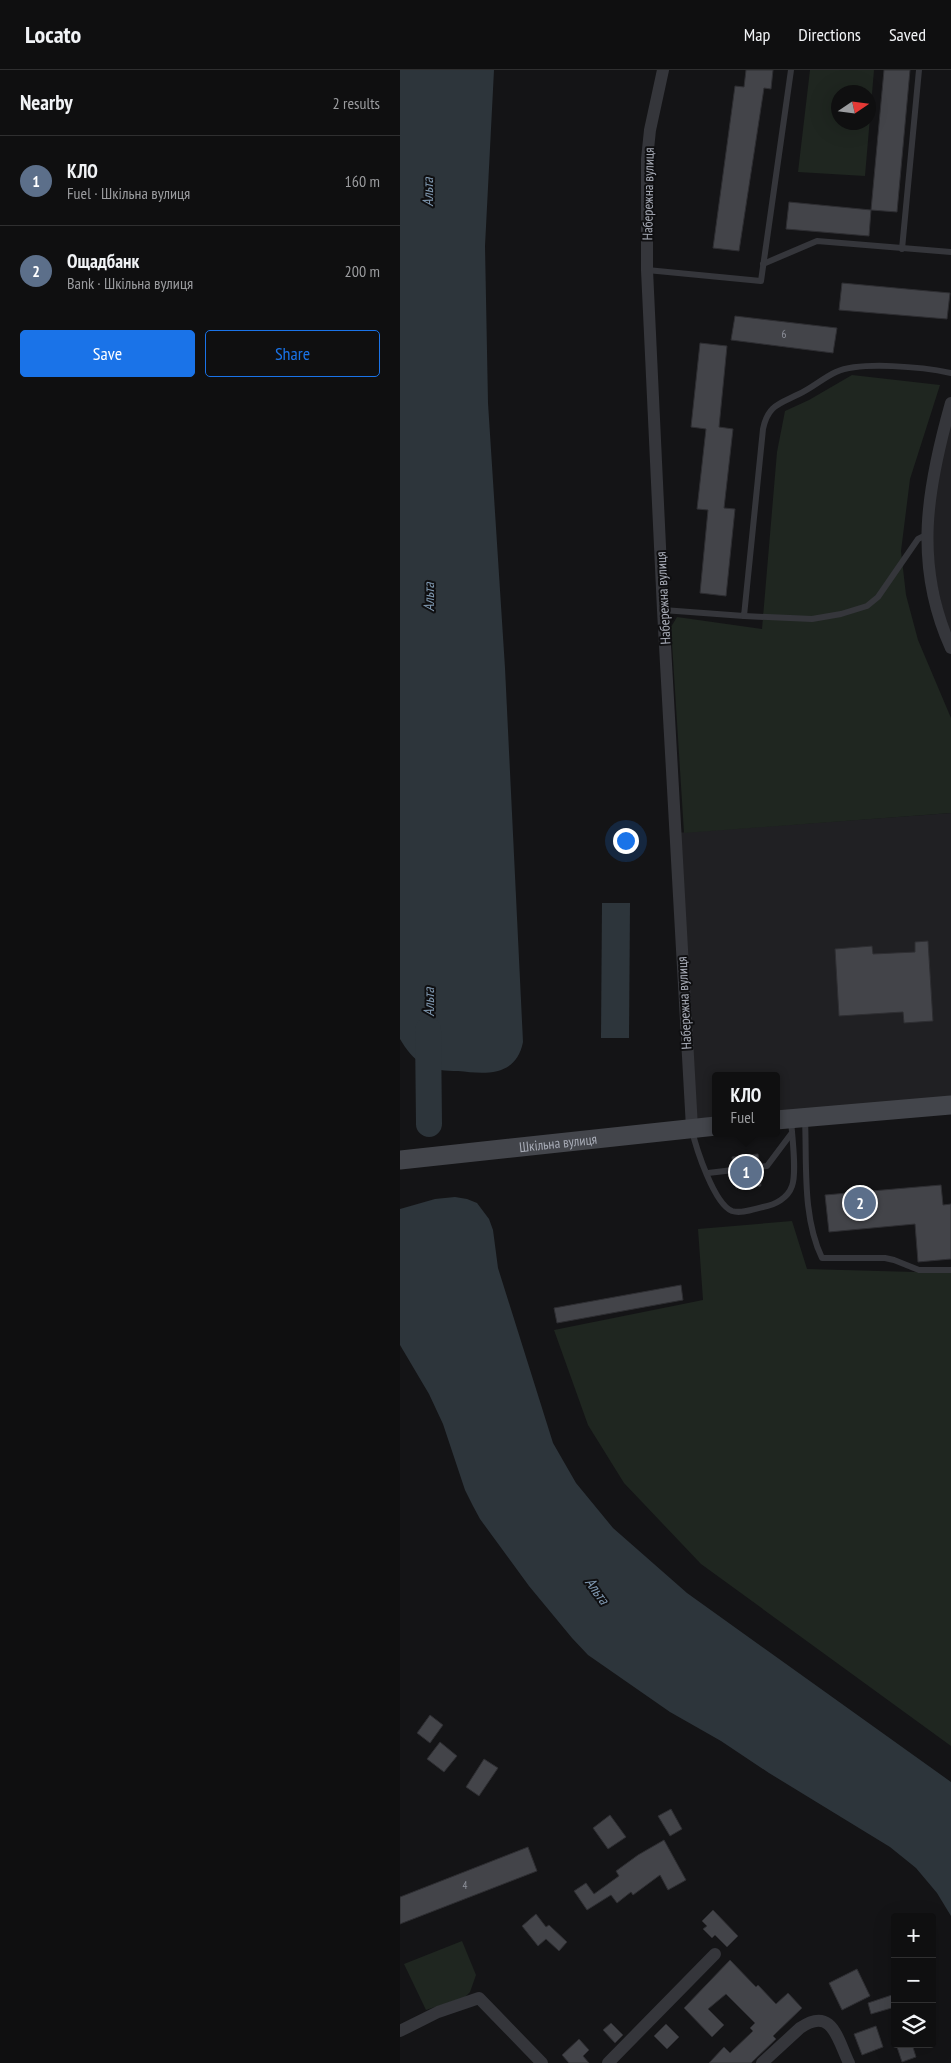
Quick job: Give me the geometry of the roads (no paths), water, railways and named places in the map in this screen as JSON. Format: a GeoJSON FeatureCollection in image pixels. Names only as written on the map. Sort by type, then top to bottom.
{"type":"FeatureCollection","features":[{"type":"Feature","properties":{"kind":"main road"},"geometry":{"type":"LineString","coordinates":[[791,1123],[951,1105]]}},
{"type":"Feature","properties":{"kind":"main road","name":"Шкільна вулиця"},"geometry":{"type":"LineString","coordinates":[[400,1160],[712,1126]]}},
{"type":"Feature","properties":{"kind":"street","name":"Набережна вулиця"},"geometry":{"type":"LineString","coordinates":[[663,70],[647,152],[647,270],[663,610],[692,1128]]}},
{"type":"Feature","properties":{"kind":"street"},"geometry":{"type":"LineString","coordinates":[[951,403],[934,469],[928,503],[926,535],[935,598],[951,648]]}},
{"type":"Feature","properties":{"kind":"street"},"geometry":{"type":"LineString","coordinates":[[608,2063],[715,1954]]}},
{"type":"Feature","properties":{"kind":"street"},"geometry":{"type":"LineString","coordinates":[[400,2032],[438,2012],[479,1998],[495,2012],[542,2063]]}},
{"type":"Feature","properties":{"kind":"street"},"geometry":{"type":"LineString","coordinates":[[762,2063],[800,2028],[814,2020],[820,2019],[825,2021],[836,2035],[849,2063]]}},
{"type":"Feature","properties":{"kind":"lane"},"geometry":{"type":"LineString","coordinates":[[647,270],[761,281],[791,70]]}},
{"type":"Feature","properties":{"kind":"lane"},"geometry":{"type":"LineString","coordinates":[[902,248],[920,70]]}},
{"type":"Feature","properties":{"kind":"lane"},"geometry":{"type":"LineString","coordinates":[[763,264],[817,241],[951,252]]}},
{"type":"Feature","properties":{"kind":"lane"},"geometry":{"type":"LineString","coordinates":[[744,616],[763,429],[765,417],[770,410],[811,388],[824,378],[844,369],[857,366],[951,373]]}},
{"type":"Feature","properties":{"kind":"lane"},"geometry":{"type":"LineString","coordinates":[[663,610],[812,619],[859,610],[874,603],[918,539],[926,535]]}},
{"type":"Feature","properties":{"kind":"lane"},"geometry":{"type":"LineString","coordinates":[[708,1173],[767,1166],[791,1123]]}},
{"type":"Feature","properties":{"kind":"lane"},"geometry":{"type":"LineString","coordinates":[[692,1128],[718,1198],[722,1204],[732,1211],[740,1211],[776,1203],[784,1198],[793,1185],[791,1123]]}},
{"type":"Feature","properties":{"kind":"lane"},"geometry":{"type":"LineString","coordinates":[[791,1123],[812,1229],[822,1258],[885,1258],[919,1270],[951,1270]]}},
{"type":"Feature","properties":{"kind":"water"},"geometry":{"type":"Polygon","coordinates":[[[400,70],[494,70],[485,246],[488,403],[505,668],[523,1042],[514,1062],[507,1067],[498,1071],[479,1073],[428,1067],[413,1057],[400,1039],[400,70]]]}},
{"type":"Feature","properties":{"kind":"water"},"geometry":{"type":"Polygon","coordinates":[[[602,903],[630,903],[629,1038],[601,1038],[602,903]]]}},
{"type":"Feature","properties":{"kind":"water"},"geometry":{"type":"Polygon","coordinates":[[[455,1197],[477,1203],[489,1219],[493,1230],[498,1268],[553,1443],[576,1483],[613,1528],[687,1593],[951,1782],[951,1916],[937,1893],[916,1868],[890,1847],[769,1773],[721,1741],[670,1712],[588,1655],[529,1586],[480,1519],[465,1490],[443,1424],[429,1394],[400,1345],[400,1209],[435,1199],[455,1197]]]}},
{"type":"Feature","properties":{"kind":"waterway","name":"Альта"},"geometry":{"type":"LineString","coordinates":[[428,1030],[429,1124]]}},
{"type":"Feature","properties":{"kind":"place","name":"КЛО"},"geometry":{"type":"Point","coordinates":[746,1172]}},
{"type":"Feature","properties":{"kind":"place","name":"Ощадбанк"},"geometry":{"type":"Point","coordinates":[860,1203]}}]}
